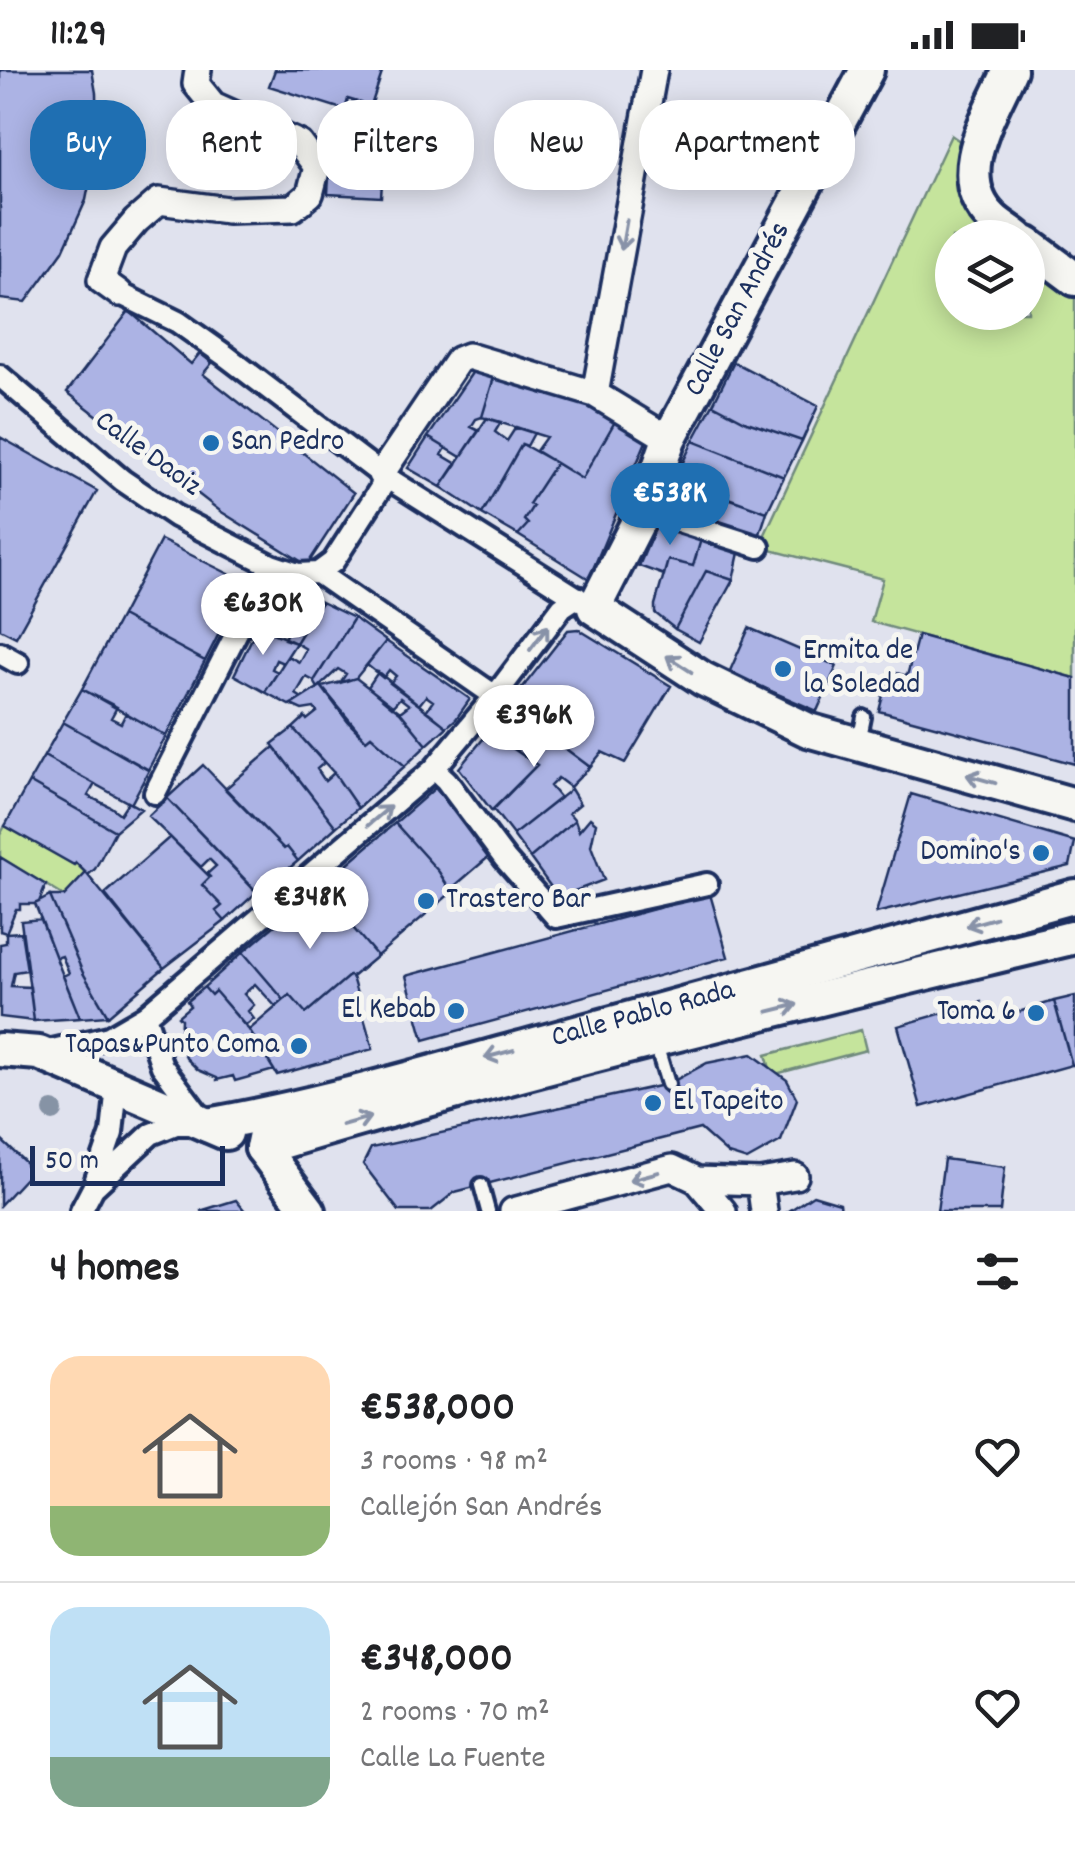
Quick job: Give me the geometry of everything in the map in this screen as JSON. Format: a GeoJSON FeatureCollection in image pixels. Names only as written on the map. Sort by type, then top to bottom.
{"type":"FeatureCollection","features":[{"type":"Feature","properties":{"kind":"street"},"geometry":{"type":"LineString","coordinates":[[198,70],[196,84],[214,105],[300,144],[317,167],[310,194],[293,208],[227,210],[159,201],[136,220],[113,248],[101,280],[178,322],[384,476],[720,689],[808,730],[861,731],[1075,805]]}},
{"type":"Feature","properties":{"kind":"street"},"geometry":{"type":"LineString","coordinates":[[595,394],[654,70]]}},
{"type":"Feature","properties":{"kind":"street","name":"Calle San Andrés"},"geometry":{"type":"LineString","coordinates":[[585,602],[644,510],[670,440],[867,70]]}},
{"type":"Feature","properties":{"kind":"street"},"geometry":{"type":"LineString","coordinates":[[995,220],[978,194],[972,176],[975,150],[1010,70]]}},
{"type":"Feature","properties":{"kind":"street"},"geometry":{"type":"LineString","coordinates":[[1045,257],[1075,279]]}},
{"type":"Feature","properties":{"kind":"street"},"geometry":{"type":"LineString","coordinates":[[496,696],[318,573],[333,562],[458,360],[468,356],[595,394],[670,440]]}},
{"type":"Feature","properties":{"kind":"street","name":"Calle Daoiz"},"geometry":{"type":"LineString","coordinates":[[0,376],[134,488],[175,516],[271,565],[298,574],[318,573]]}},
{"type":"Feature","properties":{"kind":"street"},"geometry":{"type":"LineString","coordinates":[[644,510],[759,547]]}},
{"type":"Feature","properties":{"kind":"street"},"geometry":{"type":"LineString","coordinates":[[155,793],[271,565]]}},
{"type":"Feature","properties":{"kind":"street"},"geometry":{"type":"LineString","coordinates":[[0,1050],[40,1053],[109,1037],[145,1016],[434,769],[496,696],[562,607],[585,602]]}},
{"type":"Feature","properties":{"kind":"street"},"geometry":{"type":"LineString","coordinates":[[434,769],[529,889],[556,917],[707,884]]}},
{"type":"Feature","properties":{"kind":"street","name":"Calle Pablo Rada"},"geometry":{"type":"LineString","coordinates":[[262,1148],[1075,896]]}},
{"type":"Feature","properties":{"kind":"street","name":"Calle Pablo Rada"},"geometry":{"type":"LineString","coordinates":[[207,1125],[1075,937]]}},
{"type":"Feature","properties":{"kind":"street"},"geometry":{"type":"LineString","coordinates":[[145,1016],[168,1077],[207,1125]]}},
{"type":"Feature","properties":{"kind":"street"},"geometry":{"type":"LineString","coordinates":[[40,1053],[262,1148],[310,1211]]}},
{"type":"Feature","properties":{"kind":"street"},"geometry":{"type":"LineString","coordinates":[[82,1211],[112,1134],[117,1086]]}},
{"type":"Feature","properties":{"kind":"street"},"geometry":{"type":"LineString","coordinates":[[262,1148],[268,1114]]}},
{"type":"Feature","properties":{"kind":"street"},"geometry":{"type":"LineString","coordinates":[[93,1188],[151,1134],[176,1124],[207,1125]]}},
{"type":"Feature","properties":{"kind":"street"},"geometry":{"type":"LineString","coordinates":[[513,1211],[672,1168],[697,1180],[760,1182],[794,1176]]}},
{"type":"Feature","properties":{"kind":"street"},"geometry":{"type":"LineString","coordinates":[[697,1180],[723,1211]]}},
{"type":"Feature","properties":{"kind":"street"},"geometry":{"type":"LineString","coordinates":[[760,1182],[764,1211]]}},
{"type":"Feature","properties":{"kind":"lane"},"geometry":{"type":"LineString","coordinates":[[651,1026],[668,1084]]}},
{"type":"Feature","properties":{"kind":"lane"},"geometry":{"type":"LineString","coordinates":[[481,1186],[488,1211]]}},
{"type":"Feature","properties":{"kind":"green space"},"geometry":{"type":"Polygon","coordinates":[[[951,135],[964,144],[958,177],[967,214],[974,220],[935,220],[935,330],[1045,330],[1045,277],[1075,297],[1075,678],[871,622],[883,579],[759,547],[951,135]]]}},
{"type":"Feature","properties":{"kind":"green space"},"geometry":{"type":"Polygon","coordinates":[[[5,826],[76,863],[86,873],[64,896],[0,857],[0,835],[5,826]]]}},
{"type":"Feature","properties":{"kind":"green space"},"geometry":{"type":"Polygon","coordinates":[[[861,1030],[866,1050],[772,1075],[766,1055],[861,1030]]]}},
{"type":"Feature","properties":{"kind":"building"},"geometry":{"type":"Polygon","coordinates":[[[0,70],[92,70],[96,100],[30,100],[30,190],[88,190],[63,251],[26,302],[0,299],[0,70]]]}},
{"type":"Feature","properties":{"kind":"building"},"geometry":{"type":"Polygon","coordinates":[[[275,70],[383,70],[373,100],[317,101],[269,86],[275,70]]]}},
{"type":"Feature","properties":{"kind":"building"},"geometry":{"type":"Polygon","coordinates":[[[328,190],[382,190],[381,197],[328,194],[328,190]]]}},
{"type":"Feature","properties":{"kind":"building","name":"San Pedro"},"geometry":{"type":"Polygon","coordinates":[[[129,311],[191,364],[200,353],[212,363],[203,374],[354,493],[307,565],[220,511],[67,392],[129,311]]]}},
{"type":"Feature","properties":{"kind":"building"},"geometry":{"type":"Polygon","coordinates":[[[734,362],[818,406],[802,441],[747,422],[713,404],[734,362]]]}},
{"type":"Feature","properties":{"kind":"building"},"geometry":{"type":"Polygon","coordinates":[[[474,370],[495,374],[482,417],[471,427],[479,431],[461,457],[428,437],[474,370]]]}},
{"type":"Feature","properties":{"kind":"building"},"geometry":{"type":"Polygon","coordinates":[[[495,374],[578,398],[617,418],[582,479],[536,451],[546,437],[482,417],[495,374]]]}},
{"type":"Feature","properties":{"kind":"building"},"geometry":{"type":"Polygon","coordinates":[[[713,404],[747,422],[802,441],[784,477],[693,441],[713,404]]]}},
{"type":"Feature","properties":{"kind":"building"},"geometry":{"type":"Polygon","coordinates":[[[487,418],[501,422],[495,432],[507,441],[516,427],[534,433],[527,446],[522,444],[482,514],[441,487],[487,418]]]}},
{"type":"Feature","properties":{"kind":"building"},"geometry":{"type":"Polygon","coordinates":[[[617,418],[647,439],[589,579],[518,535],[528,524],[524,520],[533,506],[529,504],[556,463],[582,479],[617,418]]]}},
{"type":"Feature","properties":{"kind":"building"},"geometry":{"type":"Polygon","coordinates":[[[0,437],[97,491],[16,637],[0,629],[0,437]]]}},
{"type":"Feature","properties":{"kind":"building"},"geometry":{"type":"Polygon","coordinates":[[[428,437],[446,448],[442,455],[457,464],[441,487],[408,468],[428,437]]]}},
{"type":"Feature","properties":{"kind":"building"},"geometry":{"type":"Polygon","coordinates":[[[693,441],[784,477],[767,512],[675,479],[693,441]]]}},
{"type":"Feature","properties":{"kind":"building"},"geometry":{"type":"Polygon","coordinates":[[[522,444],[556,463],[529,504],[533,506],[524,520],[528,524],[518,535],[482,514],[522,444]]]}},
{"type":"Feature","properties":{"kind":"building"},"geometry":{"type":"Polygon","coordinates":[[[675,479],[767,512],[758,540],[662,508],[675,479]]]}},
{"type":"Feature","properties":{"kind":"building"},"geometry":{"type":"Polygon","coordinates":[[[658,521],[702,536],[693,566],[668,560],[664,575],[639,566],[658,521]]]}},
{"type":"Feature","properties":{"kind":"building"},"geometry":{"type":"Polygon","coordinates":[[[702,536],[740,548],[733,580],[706,571],[675,629],[655,613],[668,560],[693,566],[702,536]]]}},
{"type":"Feature","properties":{"kind":"building"},"geometry":{"type":"Polygon","coordinates":[[[161,540],[245,582],[205,661],[121,616],[161,540]]]}},
{"type":"Feature","properties":{"kind":"building"},"geometry":{"type":"Polygon","coordinates":[[[706,571],[733,580],[699,642],[675,629],[706,571]]]}},
{"type":"Feature","properties":{"kind":"building"},"geometry":{"type":"Polygon","coordinates":[[[279,583],[321,602],[296,643],[284,639],[290,625],[282,621],[275,634],[258,626],[279,583]]]}},
{"type":"Feature","properties":{"kind":"building"},"geometry":{"type":"Polygon","coordinates":[[[321,602],[354,618],[314,681],[306,677],[296,694],[302,698],[289,705],[265,692],[288,656],[299,662],[306,649],[296,643],[321,602]]]}},
{"type":"Feature","properties":{"kind":"building"},"geometry":{"type":"Polygon","coordinates":[[[121,616],[205,661],[166,736],[82,689],[121,616]]]}},
{"type":"Feature","properties":{"kind":"building"},"geometry":{"type":"Polygon","coordinates":[[[354,618],[386,641],[356,678],[340,683],[346,674],[338,669],[318,688],[314,681],[354,618]]]}},
{"type":"Feature","properties":{"kind":"building"},"geometry":{"type":"Polygon","coordinates":[[[258,626],[296,643],[283,663],[276,660],[272,669],[278,672],[265,692],[234,675],[258,626]]]}},
{"type":"Feature","properties":{"kind":"building","name":"Ermita de la Soledad"},"geometry":{"type":"Polygon","coordinates":[[[749,628],[837,666],[817,711],[729,673],[749,628]]]}},
{"type":"Feature","properties":{"kind":"building"},"geometry":{"type":"Polygon","coordinates":[[[578,629],[671,686],[625,763],[602,752],[590,767],[508,706],[568,630],[578,629]]]}},
{"type":"Feature","properties":{"kind":"building"},"geometry":{"type":"Polygon","coordinates":[[[918,635],[1075,678],[1075,764],[879,711],[889,671],[907,676],[918,635]]]}},
{"type":"Feature","properties":{"kind":"building"},"geometry":{"type":"Polygon","coordinates":[[[386,641],[470,699],[447,727],[426,711],[433,701],[426,696],[419,705],[390,683],[396,676],[389,670],[383,678],[367,665],[386,641]]]}},
{"type":"Feature","properties":{"kind":"building"},"geometry":{"type":"Polygon","coordinates":[[[378,672],[447,727],[427,745],[400,712],[409,705],[400,698],[392,707],[368,687],[378,672]]]}},
{"type":"Feature","properties":{"kind":"building"},"geometry":{"type":"Polygon","coordinates":[[[356,678],[400,712],[427,745],[405,766],[371,736],[366,740],[322,687],[356,678]]]}},
{"type":"Feature","properties":{"kind":"building"},"geometry":{"type":"Polygon","coordinates":[[[321,686],[366,740],[371,736],[405,766],[358,808],[334,773],[293,728],[317,712],[314,708],[302,710],[291,705],[321,686]]]}},
{"type":"Feature","properties":{"kind":"building"},"geometry":{"type":"Polygon","coordinates":[[[82,689],[117,707],[111,718],[121,723],[126,713],[166,736],[148,770],[63,722],[82,689]]]}},
{"type":"Feature","properties":{"kind":"building"},"geometry":{"type":"Polygon","coordinates":[[[508,706],[590,767],[570,787],[558,778],[550,786],[560,798],[513,835],[493,809],[537,765],[489,732],[508,706]]]}},
{"type":"Feature","properties":{"kind":"building"},"geometry":{"type":"Polygon","coordinates":[[[63,722],[149,770],[131,804],[44,756],[63,722]]]}},
{"type":"Feature","properties":{"kind":"building"},"geometry":{"type":"Polygon","coordinates":[[[293,728],[324,763],[317,769],[325,781],[334,773],[358,808],[336,827],[272,744],[293,728]]]}},
{"type":"Feature","properties":{"kind":"building"},"geometry":{"type":"Polygon","coordinates":[[[489,732],[537,765],[492,811],[459,768],[489,732]]]}},
{"type":"Feature","properties":{"kind":"building"},"geometry":{"type":"Polygon","coordinates":[[[274,747],[336,827],[298,861],[225,789],[274,747]]]}},
{"type":"Feature","properties":{"kind":"building"},"geometry":{"type":"Polygon","coordinates":[[[44,756],[95,784],[88,796],[120,814],[128,802],[141,809],[115,831],[29,782],[44,756]]]}},
{"type":"Feature","properties":{"kind":"building"},"geometry":{"type":"Polygon","coordinates":[[[203,765],[298,861],[258,894],[167,798],[203,765]]]}},
{"type":"Feature","properties":{"kind":"building"},"geometry":{"type":"Polygon","coordinates":[[[29,782],[115,831],[88,875],[76,863],[5,826],[29,782]]]}},
{"type":"Feature","properties":{"kind":"building"},"geometry":{"type":"Polygon","coordinates":[[[435,788],[492,854],[450,890],[395,823],[435,788]]]}},
{"type":"Feature","properties":{"kind":"building"},"geometry":{"type":"Polygon","coordinates":[[[571,789],[580,804],[569,813],[575,820],[530,858],[513,835],[571,789]]]}},
{"type":"Feature","properties":{"kind":"building"},"geometry":{"type":"Polygon","coordinates":[[[911,794],[1075,842],[1070,866],[876,913],[911,794]]]}},
{"type":"Feature","properties":{"kind":"building"},"geometry":{"type":"Polygon","coordinates":[[[167,798],[257,892],[225,921],[216,911],[222,906],[202,885],[216,866],[209,859],[201,867],[148,816],[167,798]]]}},
{"type":"Feature","properties":{"kind":"building"},"geometry":{"type":"Polygon","coordinates":[[[590,818],[596,823],[591,846],[604,880],[564,895],[556,894],[530,858],[575,820],[579,831],[590,818]]]}},
{"type":"Feature","properties":{"kind":"building"},"geometry":{"type":"Polygon","coordinates":[[[395,823],[452,892],[377,956],[319,888],[395,823]]]}},
{"type":"Feature","properties":{"kind":"building"},"geometry":{"type":"Polygon","coordinates":[[[170,837],[210,877],[202,885],[222,906],[216,911],[225,921],[164,968],[105,894],[170,837]]]}},
{"type":"Feature","properties":{"kind":"building"},"geometry":{"type":"Polygon","coordinates":[[[0,857],[46,885],[39,902],[20,904],[6,933],[0,931],[0,857]]]}},
{"type":"Feature","properties":{"kind":"building"},"geometry":{"type":"Polygon","coordinates":[[[86,873],[164,968],[108,1016],[83,973],[50,896],[64,896],[86,873]]]}},
{"type":"Feature","properties":{"kind":"building"},"geometry":{"type":"Polygon","coordinates":[[[319,888],[377,956],[306,1013],[290,995],[284,1000],[243,952],[319,888]]]}},
{"type":"Feature","properties":{"kind":"building"},"geometry":{"type":"Polygon","coordinates":[[[710,894],[728,957],[424,1040],[406,976],[710,894]]]}},
{"type":"Feature","properties":{"kind":"building"},"geometry":{"type":"Polygon","coordinates":[[[50,896],[83,973],[108,1016],[80,1018],[63,976],[69,973],[62,956],[56,958],[35,904],[50,896]]]}},
{"type":"Feature","properties":{"kind":"building"},"geometry":{"type":"Polygon","coordinates":[[[41,919],[80,1018],[34,1021],[21,921],[41,919]]]}},
{"type":"Feature","properties":{"kind":"building"},"geometry":{"type":"Polygon","coordinates":[[[21,932],[27,970],[14,972],[11,986],[30,987],[34,1021],[0,1017],[0,944],[6,943],[6,933],[21,932]]]}},
{"type":"Feature","properties":{"kind":"building"},"geometry":{"type":"Polygon","coordinates":[[[243,952],[284,1000],[276,1007],[255,984],[244,994],[254,1005],[248,1011],[254,1019],[245,1026],[215,991],[211,995],[204,987],[243,952]]]}},
{"type":"Feature","properties":{"kind":"building"},"geometry":{"type":"Polygon","coordinates":[[[349,976],[373,1049],[277,1075],[249,1030],[290,995],[306,1013],[349,976]]]}},
{"type":"Feature","properties":{"kind":"building"},"geometry":{"type":"Polygon","coordinates":[[[204,987],[211,995],[215,991],[249,1030],[274,1070],[235,1081],[233,1076],[217,1080],[186,1058],[178,1016],[190,1006],[187,1001],[204,987]]]}},
{"type":"Feature","properties":{"kind":"building"},"geometry":{"type":"Polygon","coordinates":[[[1075,996],[1075,1065],[1072,1065],[1054,1001],[1075,996]]]}},
{"type":"Feature","properties":{"kind":"building"},"geometry":{"type":"Polygon","coordinates":[[[1054,1001],[1072,1065],[921,1107],[898,1026],[981,1002],[986,1022],[1054,1001]]]}},
{"type":"Feature","properties":{"kind":"building"},"geometry":{"type":"Polygon","coordinates":[[[752,1054],[787,1080],[797,1099],[781,1141],[747,1160],[728,1154],[700,1129],[455,1192],[431,1211],[399,1211],[363,1164],[371,1148],[668,1084],[707,1063],[752,1054]]]}},
{"type":"Feature","properties":{"kind":"building"},"geometry":{"type":"Polygon","coordinates":[[[0,1139],[26,1163],[27,1176],[0,1205],[0,1139]]]}},
{"type":"Feature","properties":{"kind":"building"},"geometry":{"type":"Polygon","coordinates":[[[944,1159],[1005,1167],[1000,1211],[937,1211],[944,1159]]]}},
{"type":"Feature","properties":{"kind":"building"},"geometry":{"type":"Polygon","coordinates":[[[813,1195],[840,1203],[841,1211],[789,1211],[813,1195]]]}},
{"type":"Feature","properties":{"kind":"building"},"geometry":{"type":"Polygon","coordinates":[[[236,1200],[245,1211],[200,1211],[236,1200]]]}},
{"type":"Feature","properties":{"kind":"place","name":"San Pedro"},"geometry":{"type":"Point","coordinates":[211,443]}},
{"type":"Feature","properties":{"kind":"place","name":"Ermita de la Soledad"},"geometry":{"type":"Point","coordinates":[783,669]}},
{"type":"Feature","properties":{"kind":"place","name":"Domino's"},"geometry":{"type":"Point","coordinates":[1041,853]}},
{"type":"Feature","properties":{"kind":"place","name":"Trastero Bar"},"geometry":{"type":"Point","coordinates":[426,901]}},
{"type":"Feature","properties":{"kind":"place","name":"El Kebab"},"geometry":{"type":"Point","coordinates":[456,1011]}},
{"type":"Feature","properties":{"kind":"place","name":"Toma 6"},"geometry":{"type":"Point","coordinates":[1036,1013]}},
{"type":"Feature","properties":{"kind":"place","name":"Tapas&Punto Coma"},"geometry":{"type":"Point","coordinates":[299,1046]}},
{"type":"Feature","properties":{"kind":"place","name":"El Tapeito"},"geometry":{"type":"Point","coordinates":[653,1103]}}]}
